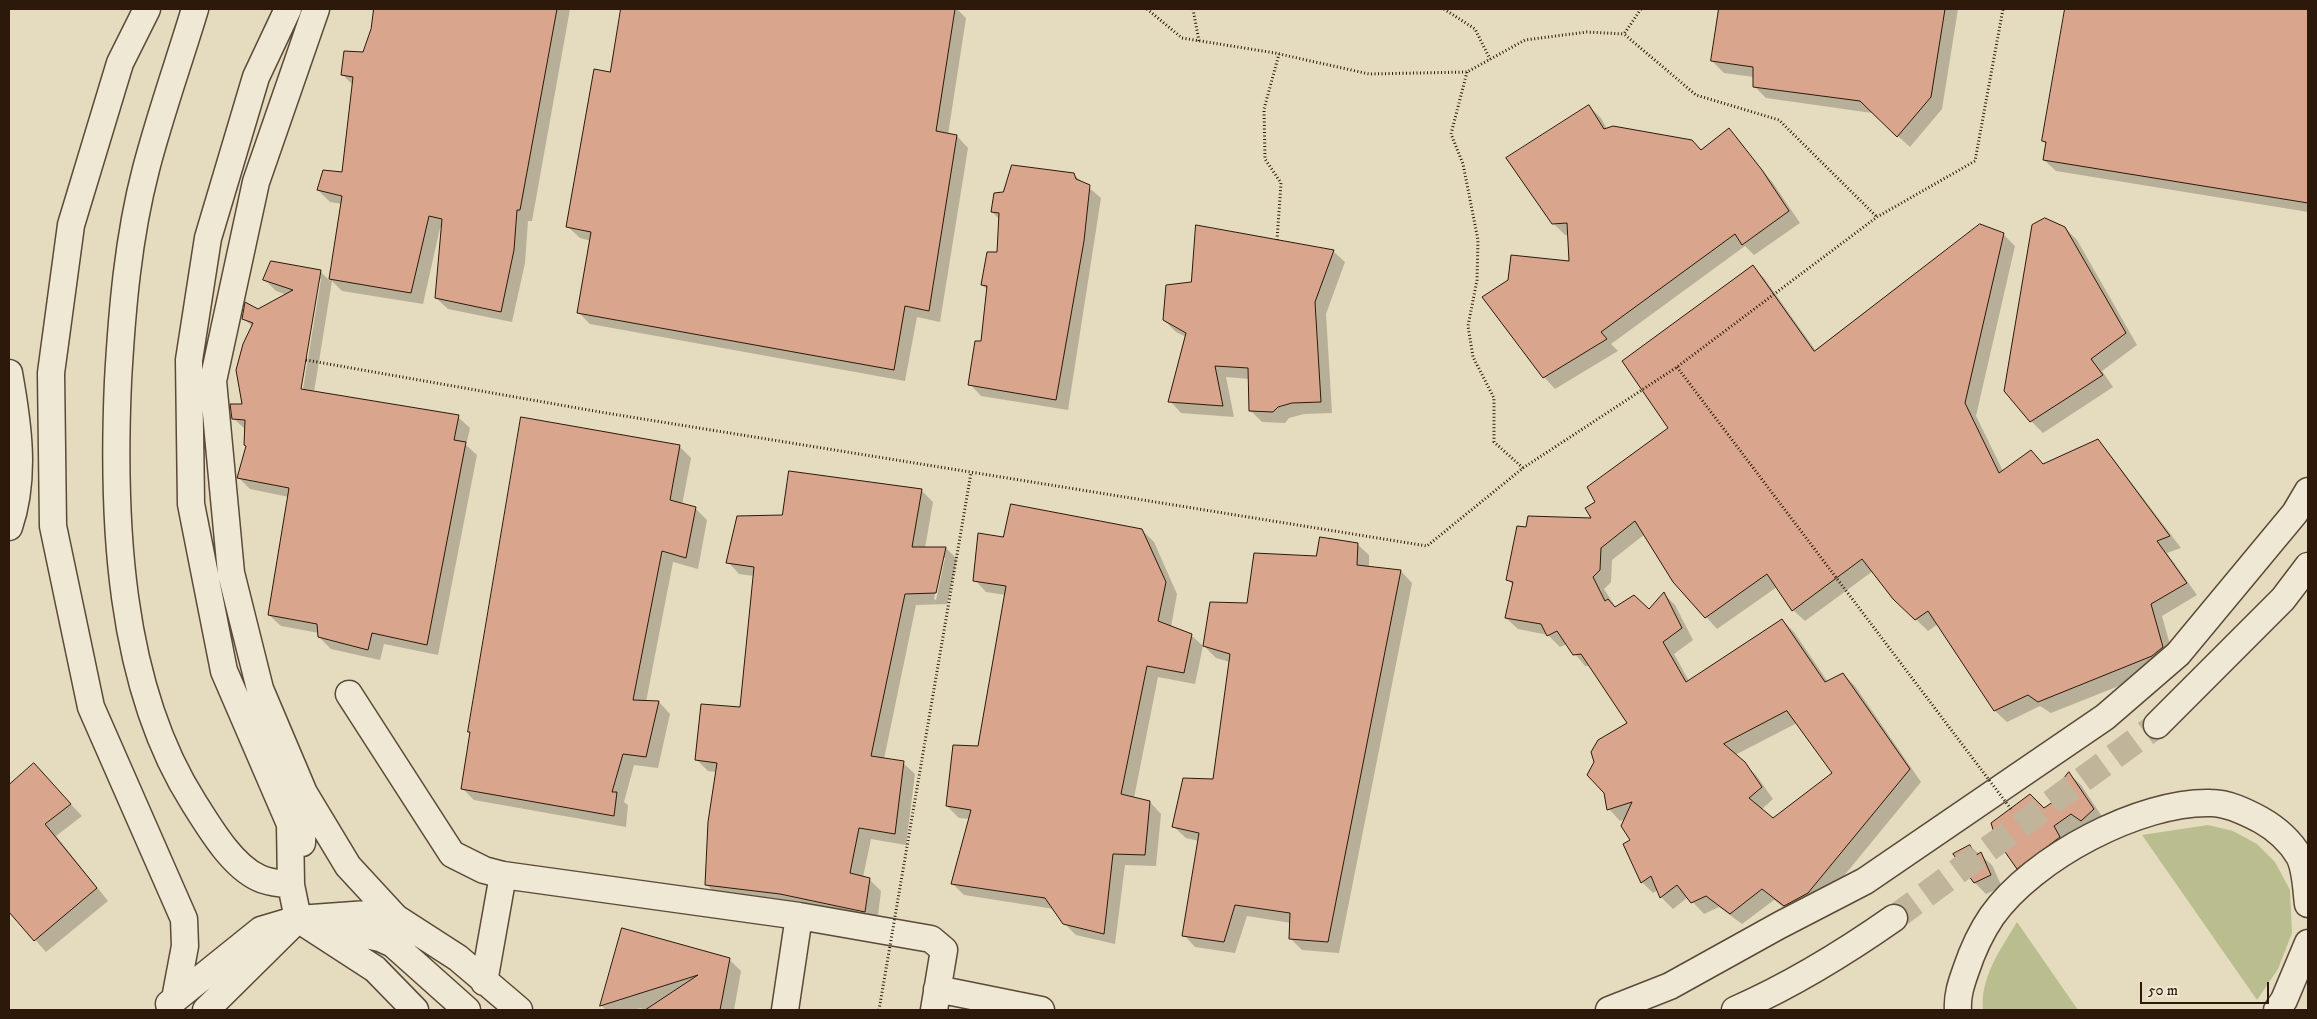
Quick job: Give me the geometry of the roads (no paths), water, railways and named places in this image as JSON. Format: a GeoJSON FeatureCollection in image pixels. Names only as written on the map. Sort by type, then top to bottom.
{"type":"FeatureCollection","features":[{"type":"Feature","properties":{"kind":"lane"},"geometry":{"type":"LineString","coordinates":[[146,9],[120,63],[71,225],[51,373],[53,526],[91,707],[184,919],[185,946],[168,1005]]}},
{"type":"Feature","properties":{"kind":"lane"},"geometry":{"type":"LineString","coordinates":[[195,9],[146,170],[131,244],[122,316],[116,439],[124,592],[129,626],[139,668],[160,734],[188,794],[221,842],[247,870],[267,881],[291,885]]}},
{"type":"Feature","properties":{"kind":"lane"},"geometry":{"type":"LineString","coordinates":[[288,9],[256,78],[208,238],[189,360],[191,504],[224,671],[290,824],[291,885],[298,919],[375,969],[412,1009]]}},
{"type":"Feature","properties":{"kind":"lane"},"geometry":{"type":"LineString","coordinates":[[316,9],[256,182],[212,381],[231,573],[260,689],[304,792],[348,866],[396,918],[458,958],[519,1010]]}},
{"type":"Feature","properties":{"kind":"lane"},"geometry":{"type":"LineString","coordinates":[[9,373],[16,412],[19,455],[16,506],[9,527]]}},
{"type":"Feature","properties":{"kind":"lane"},"geometry":{"type":"LineString","coordinates":[[190,426],[217,424]]}},
{"type":"Feature","properties":{"kind":"lane"},"geometry":{"type":"LineString","coordinates":[[1608,1010],[1670,986],[1780,925],[1866,881],[2106,717],[2178,654],[2295,513],[2308,491]]}},
{"type":"Feature","properties":{"kind":"lane"},"geometry":{"type":"LineString","coordinates":[[2157,725],[2283,599],[2308,566]]}},
{"type":"Feature","properties":{"kind":"lane"},"geometry":{"type":"LineString","coordinates":[[349,694],[452,854],[484,870],[503,875],[799,916],[931,939],[944,950],[936,1000],[1041,1010]]}},
{"type":"Feature","properties":{"kind":"lane"},"geometry":{"type":"LineString","coordinates":[[206,1010],[298,919],[304,792]]}},
{"type":"Feature","properties":{"kind":"lane"},"geometry":{"type":"LineString","coordinates":[[1958,1010],[1957,998],[1972,953],[1992,916],[2021,885],[2075,844],[2128,820],[2174,806],[2213,803],[2245,812],[2274,828],[2304,853],[2308,904]]}},
{"type":"Feature","properties":{"kind":"lane"},"geometry":{"type":"LineString","coordinates":[[484,982],[503,875]]}},
{"type":"Feature","properties":{"kind":"lane"},"geometry":{"type":"LineString","coordinates":[[168,1005],[261,930],[298,919],[368,914],[396,918]]}},
{"type":"Feature","properties":{"kind":"lane"},"geometry":{"type":"LineString","coordinates":[[785,1010],[799,916]]}},
{"type":"Feature","properties":{"kind":"lane"},"geometry":{"type":"LineString","coordinates":[[1734,1010],[1761,998],[1835,956],[1894,918]]}},
{"type":"Feature","properties":{"kind":"lane"},"geometry":{"type":"LineString","coordinates":[[298,919],[380,938],[393,944],[467,1010]]}},
{"type":"Feature","properties":{"kind":"lane"},"geometry":{"type":"LineString","coordinates":[[2281,1005],[2308,942]]}},
{"type":"Feature","properties":{"kind":"lane"},"geometry":{"type":"LineString","coordinates":[[2281,1005],[2308,986]]}},
{"type":"Feature","properties":{"kind":"tunnel"},"geometry":{"type":"LineString","coordinates":[[1894,918],[2157,725]]}}]}
